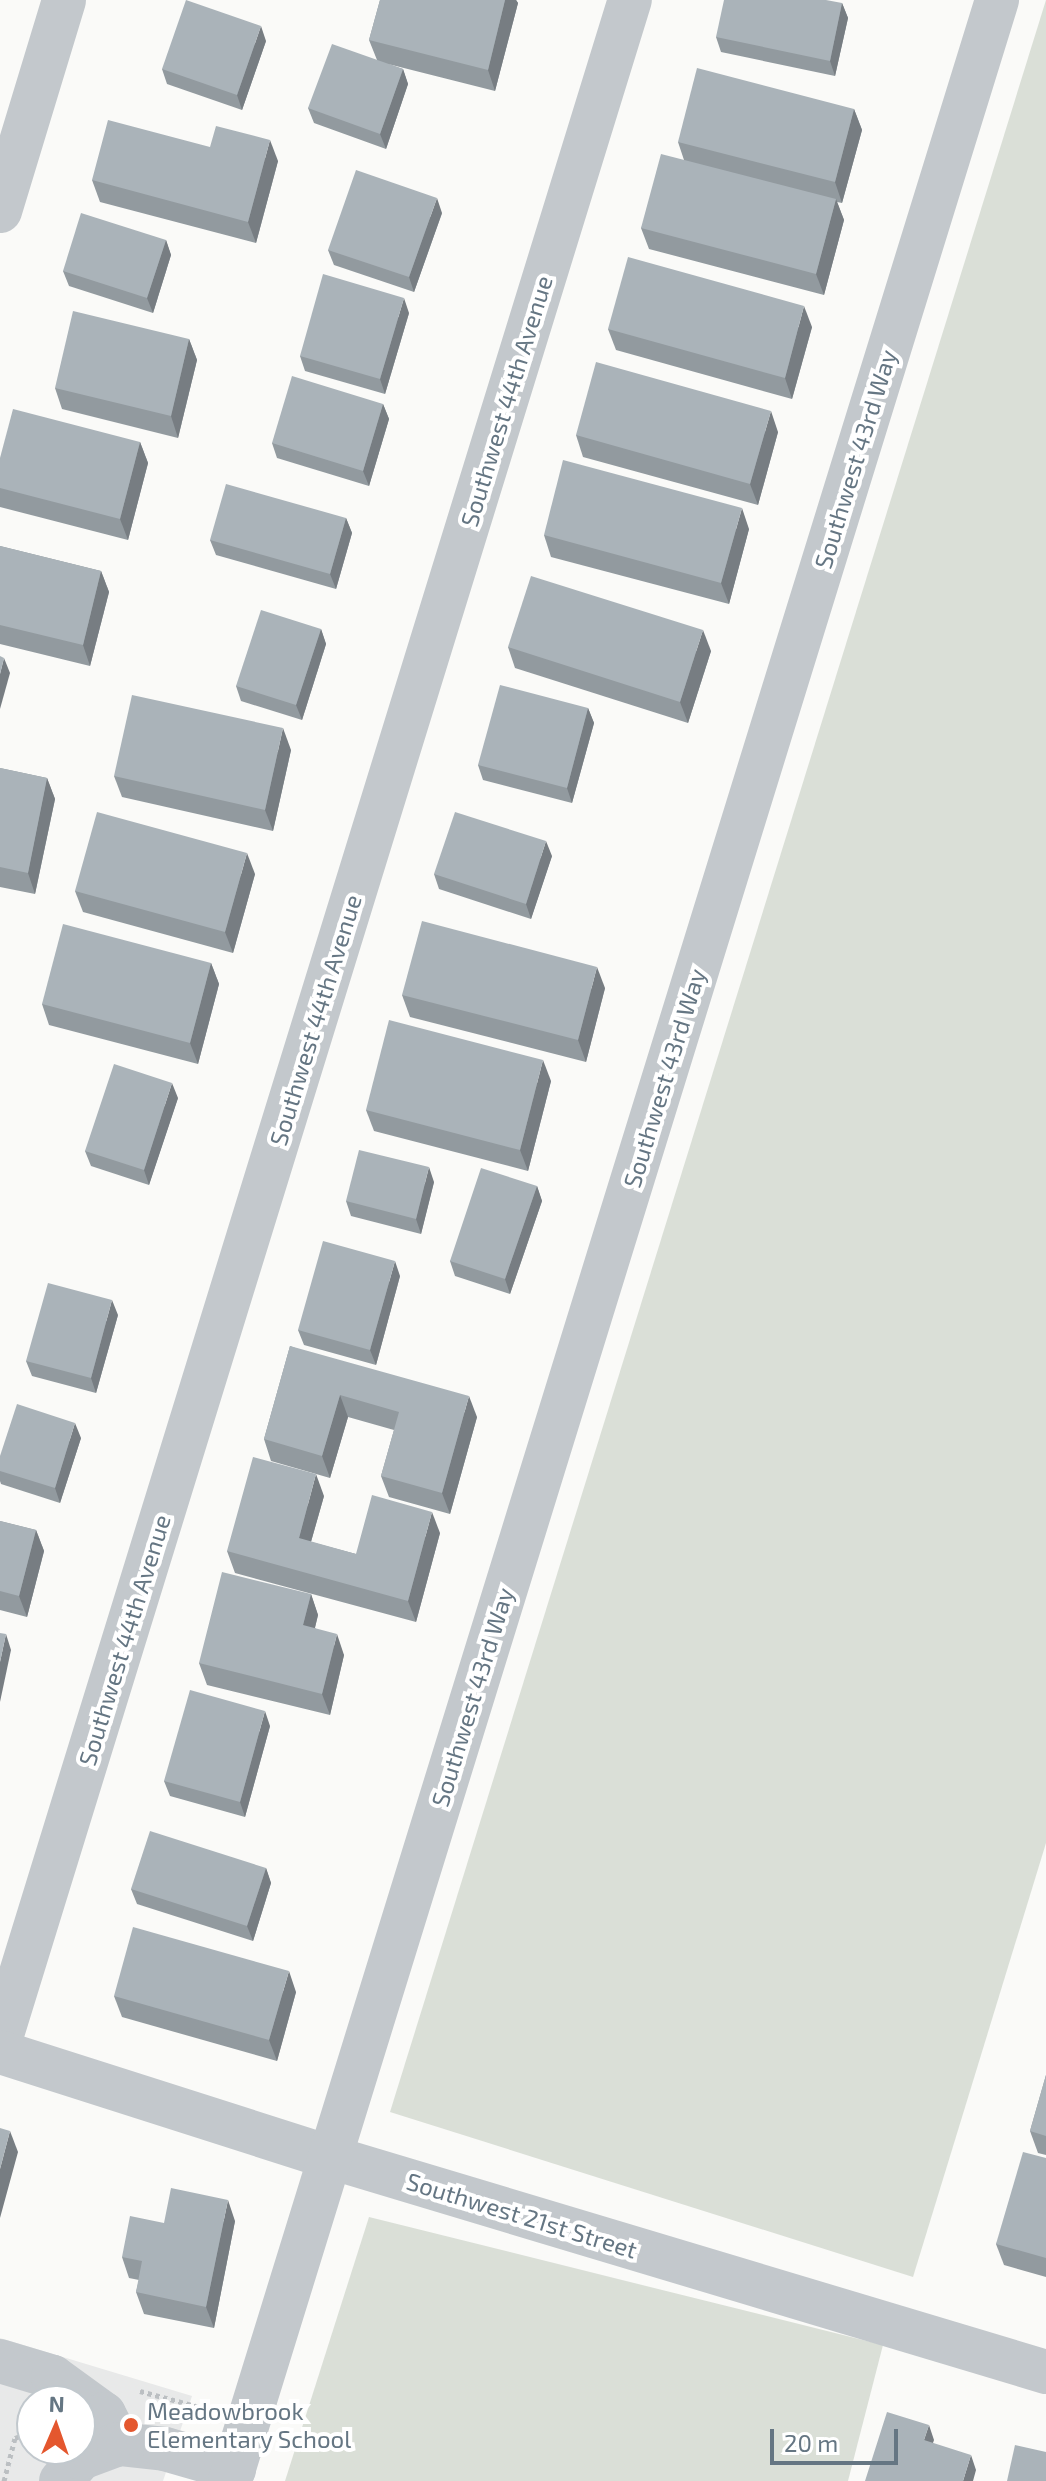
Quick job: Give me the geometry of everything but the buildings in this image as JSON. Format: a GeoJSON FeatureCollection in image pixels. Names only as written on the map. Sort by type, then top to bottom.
{"type":"FeatureCollection","features":[{"type":"Feature","properties":{"kind":"street"},"geometry":{"type":"LineString","coordinates":[[0,211],[64,0]]}},
{"type":"Feature","properties":{"kind":"street","name":"Southwest 44th Avenue"},"geometry":{"type":"LineString","coordinates":[[0,2041],[630,0]]}},
{"type":"Feature","properties":{"kind":"street","name":"Southwest 43rd Way"},"geometry":{"type":"LineString","coordinates":[[330,2157],[997,0]]}},
{"type":"Feature","properties":{"kind":"street","name":"Southwest 21st Street"},"geometry":{"type":"LineString","coordinates":[[0,2052],[330,2157],[1046,2372]]}},
{"type":"Feature","properties":{"kind":"street"},"geometry":{"type":"LineString","coordinates":[[61,2481],[81,2458],[119,2444],[169,2449],[232,2475],[330,2157]]}},
{"type":"Feature","properties":{"kind":"street"},"geometry":{"type":"LineString","coordinates":[[0,2361],[53,2377],[64,2385]]}},
{"type":"Feature","properties":{"kind":"street"},"geometry":{"type":"LineString","coordinates":[[96,2408],[104,2414],[119,2444]]}},
{"type":"Feature","properties":{"kind":"path"},"geometry":{"type":"LineString","coordinates":[[96,2405],[132,2389],[208,2409]]}},
{"type":"Feature","properties":{"kind":"path"},"geometry":{"type":"LineString","coordinates":[[4,2481],[16,2438]]}},
{"type":"Feature","properties":{"kind":"shaded area"},"geometry":{"type":"Polygon","coordinates":[[[1046,0],[1046,1843],[913,2277],[390,2112],[1046,0]]]}},
{"type":"Feature","properties":{"kind":"shaded area"},"geometry":{"type":"Polygon","coordinates":[[[369,2217],[883,2345],[848,2481],[285,2481],[369,2217]]]}},
{"type":"Feature","properties":{"kind":"shaded area","name":"Meadowbrook Elementary School"},"geometry":{"type":"Polygon","coordinates":[[[0,2338],[192,2396],[163,2481],[0,2481],[0,2338]]]}},
{"type":"Feature","properties":{"kind":"place","name":"Meadowbrook Elementary School"},"geometry":{"type":"Point","coordinates":[131,2425]}}]}
